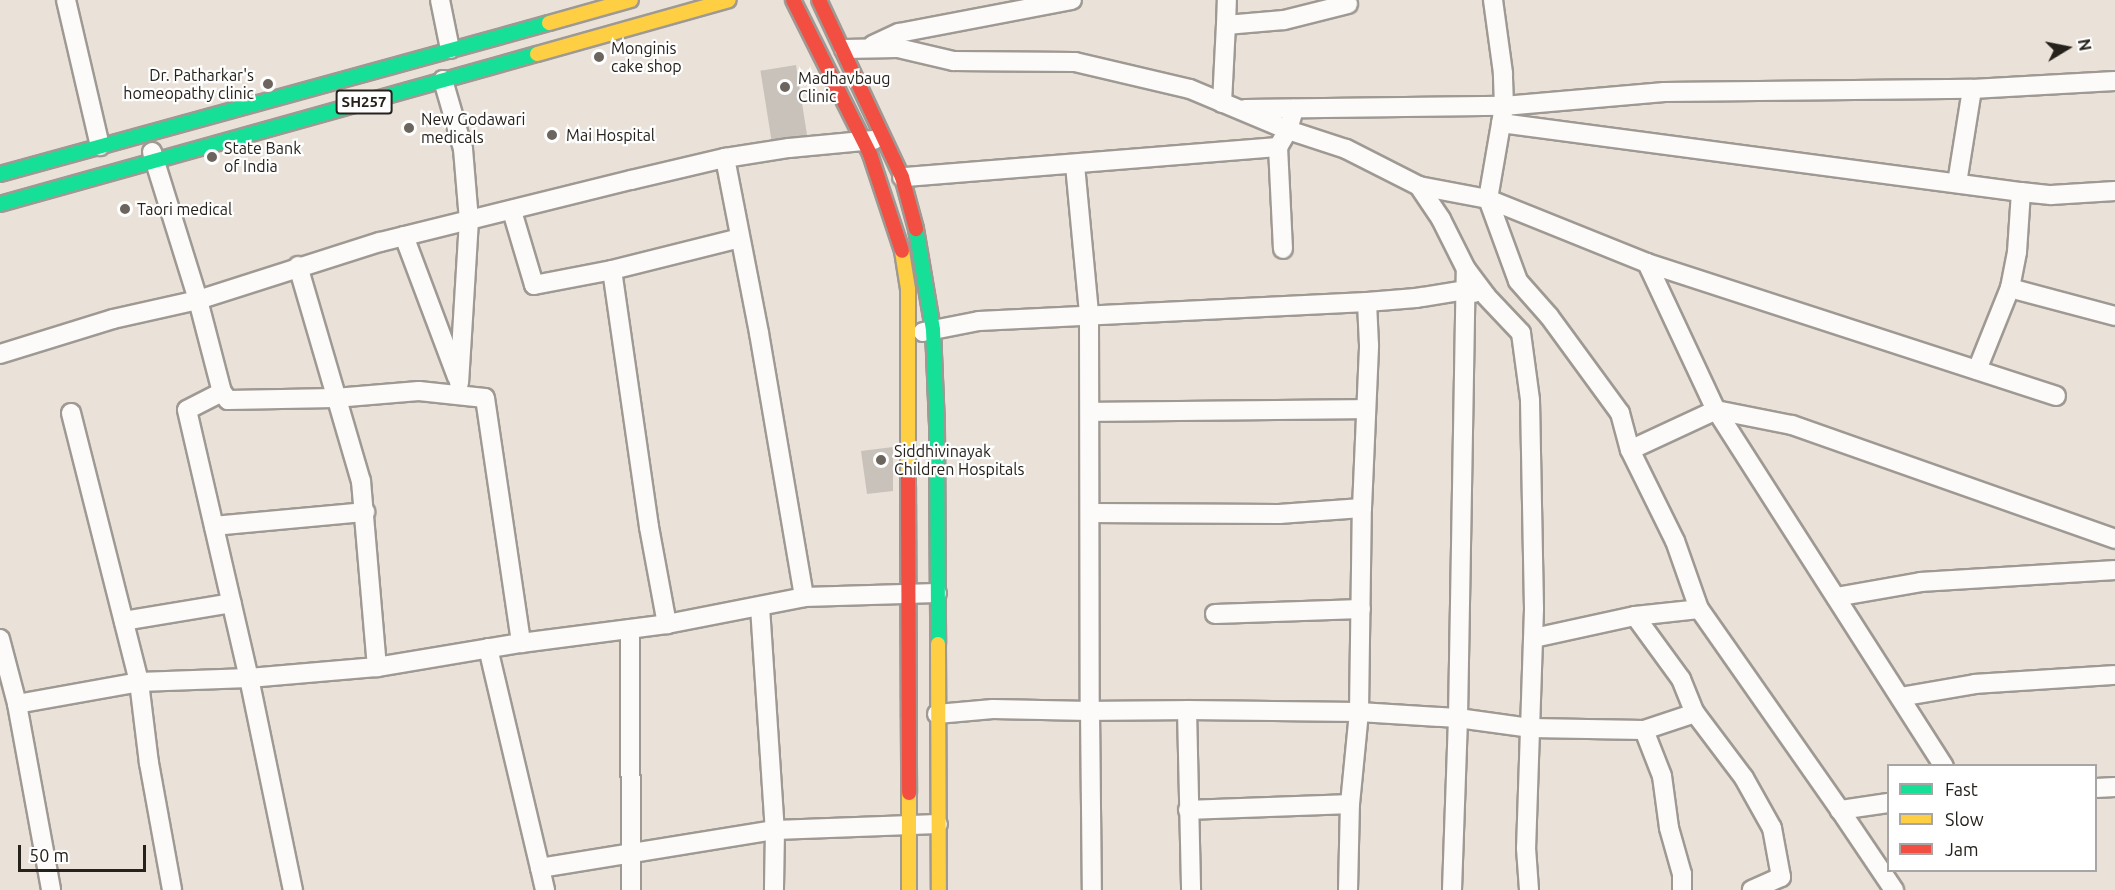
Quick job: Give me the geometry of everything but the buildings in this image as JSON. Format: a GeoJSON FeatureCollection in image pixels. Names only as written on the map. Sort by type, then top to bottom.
{"type":"FeatureCollection","features":[{"type":"Feature","properties":{"kind":"street"},"geometry":{"type":"LineString","coordinates":[[66,0],[100,146]]}},
{"type":"Feature","properties":{"kind":"street"},"geometry":{"type":"LineString","coordinates":[[440,0],[450,49]]}},
{"type":"Feature","properties":{"kind":"street","name":"SH257"},"geometry":{"type":"LineString","coordinates":[[0,174],[631,0]]}},
{"type":"Feature","properties":{"kind":"street","name":"SH257"},"geometry":{"type":"LineString","coordinates":[[0,204],[729,0]]}},
{"type":"Feature","properties":{"kind":"street"},"geometry":{"type":"LineString","coordinates":[[793,0],[863,141],[883,188],[903,253],[909,290],[909,890]]}},
{"type":"Feature","properties":{"kind":"street"},"geometry":{"type":"LineString","coordinates":[[819,0],[844,49],[902,177],[921,250],[933,330],[937,426],[939,890]]}},
{"type":"Feature","properties":{"kind":"street"},"geometry":{"type":"LineString","coordinates":[[866,49],[899,33],[1072,0]]}},
{"type":"Feature","properties":{"kind":"street"},"geometry":{"type":"LineString","coordinates":[[1227,0],[1228,106]]}},
{"type":"Feature","properties":{"kind":"street"},"geometry":{"type":"LineString","coordinates":[[1494,0],[1503,73],[1502,115],[1488,199],[1518,280],[1549,316],[1620,413],[1630,450],[1676,541],[1699,609],[1894,890]]}},
{"type":"Feature","properties":{"kind":"street"},"geometry":{"type":"LineString","coordinates":[[1226,25],[1284,20],[1348,4]]}},
{"type":"Feature","properties":{"kind":"street"},"geometry":{"type":"LineString","coordinates":[[844,49],[898,48],[953,61],[1075,62],[1190,89],[1288,130],[1346,149],[1419,186],[1488,199],[1647,263],[2056,396]]}},
{"type":"Feature","properties":{"kind":"street"},"geometry":{"type":"LineString","coordinates":[[443,80],[463,149],[469,220],[460,389]]}},
{"type":"Feature","properties":{"kind":"street"},"geometry":{"type":"LineString","coordinates":[[1502,115],[1547,102],[1664,92],[1972,89],[2115,81]]}},
{"type":"Feature","properties":{"kind":"street"},"geometry":{"type":"LineString","coordinates":[[1957,183],[1972,89]]}},
{"type":"Feature","properties":{"kind":"street"},"geometry":{"type":"LineString","coordinates":[[1547,102],[1573,131]]}},
{"type":"Feature","properties":{"kind":"street"},"geometry":{"type":"LineString","coordinates":[[1228,106],[1502,115],[1573,131],[1746,157],[2021,192],[2051,195],[2115,191]]}},
{"type":"Feature","properties":{"kind":"street"},"geometry":{"type":"LineString","coordinates":[[1283,249],[1278,147],[1288,130],[1294,109]]}},
{"type":"Feature","properties":{"kind":"street"},"geometry":{"type":"LineString","coordinates":[[147,133],[198,300],[222,392],[228,400],[335,398],[460,389],[485,398],[521,643]]}},
{"type":"Feature","properties":{"kind":"street"},"geometry":{"type":"LineString","coordinates":[[0,354],[113,319],[198,300],[298,266],[404,236],[724,158],[789,148],[885,139]]}},
{"type":"Feature","properties":{"kind":"street"},"geometry":{"type":"LineString","coordinates":[[902,177],[1075,165],[1154,155],[1278,147]]}},
{"type":"Feature","properties":{"kind":"street"},"geometry":{"type":"LineString","coordinates":[[724,158],[804,597]]}},
{"type":"Feature","properties":{"kind":"street"},"geometry":{"type":"LineString","coordinates":[[1075,165],[1089,314],[1092,890]]}},
{"type":"Feature","properties":{"kind":"street"},"geometry":{"type":"LineString","coordinates":[[1419,186],[1441,219],[1466,269],[1486,296],[1521,333],[1530,400],[1534,638],[1526,848],[1528,890]]}},
{"type":"Feature","properties":{"kind":"street"},"geometry":{"type":"LineString","coordinates":[[1977,370],[2010,288],[2017,252],[2021,192]]}},
{"type":"Feature","properties":{"kind":"street"},"geometry":{"type":"LineString","coordinates":[[512,210],[534,285],[612,270],[740,238]]}},
{"type":"Feature","properties":{"kind":"street"},"geometry":{"type":"LineString","coordinates":[[404,236],[460,389]]}},
{"type":"Feature","properties":{"kind":"street"},"geometry":{"type":"LineString","coordinates":[[1647,263],[1716,410],[1943,764]]}},
{"type":"Feature","properties":{"kind":"street"},"geometry":{"type":"LineString","coordinates":[[298,266],[361,480],[377,667]]}},
{"type":"Feature","properties":{"kind":"street"},"geometry":{"type":"LineString","coordinates":[[1452,890],[1458,718],[1466,269]]}},
{"type":"Feature","properties":{"kind":"street"},"geometry":{"type":"LineString","coordinates":[[612,270],[649,526],[667,624]]}},
{"type":"Feature","properties":{"kind":"street"},"geometry":{"type":"LineString","coordinates":[[2010,288],[2115,316]]}},
{"type":"Feature","properties":{"kind":"street"},"geometry":{"type":"LineString","coordinates":[[910,335],[979,321],[1366,302],[1416,298],[1466,290],[1486,296]]}},
{"type":"Feature","properties":{"kind":"street"},"geometry":{"type":"LineString","coordinates":[[1348,890],[1350,804],[1359,712],[1362,508],[1369,345],[1366,302]]}},
{"type":"Feature","properties":{"kind":"street"},"geometry":{"type":"LineString","coordinates":[[222,392],[187,410],[249,678],[293,890]]}},
{"type":"Feature","properties":{"kind":"street"},"geometry":{"type":"LineString","coordinates":[[1090,411],[1365,409]]}},
{"type":"Feature","properties":{"kind":"street"},"geometry":{"type":"LineString","coordinates":[[1630,450],[1716,410],[1792,425],[2115,538]]}},
{"type":"Feature","properties":{"kind":"street"},"geometry":{"type":"LineString","coordinates":[[71,413],[139,682],[149,763],[172,890]]}},
{"type":"Feature","properties":{"kind":"street"},"geometry":{"type":"LineString","coordinates":[[1090,513],[1279,514],[1362,508]]}},
{"type":"Feature","properties":{"kind":"street"},"geometry":{"type":"LineString","coordinates":[[214,526],[365,512]]}},
{"type":"Feature","properties":{"kind":"street"},"geometry":{"type":"LineString","coordinates":[[1836,597],[1921,582],[2115,570]]}},
{"type":"Feature","properties":{"kind":"street"},"geometry":{"type":"LineString","coordinates":[[17,704],[139,682],[249,678],[377,667],[521,643],[667,624],[804,597],[936,592]]}},
{"type":"Feature","properties":{"kind":"street"},"geometry":{"type":"LineString","coordinates":[[124,621],[232,603]]}},
{"type":"Feature","properties":{"kind":"street"},"geometry":{"type":"LineString","coordinates":[[760,607],[775,830],[774,890]]}},
{"type":"Feature","properties":{"kind":"street"},"geometry":{"type":"LineString","coordinates":[[1215,614],[1361,609]]}},
{"type":"Feature","properties":{"kind":"street"},"geometry":{"type":"LineString","coordinates":[[1534,638],[1635,616],[1699,609]]}},
{"type":"Feature","properties":{"kind":"street"},"geometry":{"type":"LineString","coordinates":[[1635,616],[1681,679],[1695,713],[1744,778],[1772,828],[1781,877],[1752,890]]}},
{"type":"Feature","properties":{"kind":"street"},"geometry":{"type":"LineString","coordinates":[[630,628],[631,890]]}},
{"type":"Feature","properties":{"kind":"street"},"geometry":{"type":"LineString","coordinates":[[0,639],[17,704],[51,890]]}},
{"type":"Feature","properties":{"kind":"street"},"geometry":{"type":"LineString","coordinates":[[488,648],[545,890]]}},
{"type":"Feature","properties":{"kind":"street"},"geometry":{"type":"LineString","coordinates":[[1900,697],[1975,684],[2115,675]]}},
{"type":"Feature","properties":{"kind":"street"},"geometry":{"type":"LineString","coordinates":[[937,714],[993,709],[1359,712],[1458,718],[1531,728],[1644,730],[1695,713]]}},
{"type":"Feature","properties":{"kind":"street"},"geometry":{"type":"LineString","coordinates":[[1187,710],[1191,890]]}},
{"type":"Feature","properties":{"kind":"street"},"geometry":{"type":"LineString","coordinates":[[1644,730],[1662,776],[1669,828],[1682,874],[1682,890]]}},
{"type":"Feature","properties":{"kind":"street"},"geometry":{"type":"LineString","coordinates":[[2097,789],[2115,787]]}},
{"type":"Feature","properties":{"kind":"street"},"geometry":{"type":"LineString","coordinates":[[1840,810],[1887,803]]}},
{"type":"Feature","properties":{"kind":"street"},"geometry":{"type":"LineString","coordinates":[[1188,810],[1350,804]]}},
{"type":"Feature","properties":{"kind":"street"},"geometry":{"type":"LineString","coordinates":[[540,868],[775,830],[938,824]]}},
{"type":"Feature","properties":{"kind":"traffic: fast"},"geometry":{"type":"LineString","coordinates":[[0,174],[549,23]]}},
{"type":"Feature","properties":{"kind":"traffic: fast"},"geometry":{"type":"LineString","coordinates":[[0,204],[537,54]]}},
{"type":"Feature","properties":{"kind":"traffic: fast"},"geometry":{"type":"LineString","coordinates":[[916,229],[933,330],[937,426],[938,644]]}},
{"type":"Feature","properties":{"kind":"traffic: slow"},"geometry":{"type":"LineString","coordinates":[[549,23],[631,0]]}},
{"type":"Feature","properties":{"kind":"traffic: slow"},"geometry":{"type":"LineString","coordinates":[[537,54],[729,0]]}},
{"type":"Feature","properties":{"kind":"traffic: slow"},"geometry":{"type":"LineString","coordinates":[[902,251],[908,290],[908,476]]}},
{"type":"Feature","properties":{"kind":"traffic: slow"},"geometry":{"type":"LineString","coordinates":[[938,644],[939,890]]}},
{"type":"Feature","properties":{"kind":"traffic: slow"},"geometry":{"type":"LineString","coordinates":[[909,793],[909,890]]}},
{"type":"Feature","properties":{"kind":"traffic: jam"},"geometry":{"type":"LineString","coordinates":[[793,0],[870,154],[902,251]]}},
{"type":"Feature","properties":{"kind":"traffic: jam"},"geometry":{"type":"LineString","coordinates":[[819,0],[902,177],[916,229]]}},
{"type":"Feature","properties":{"kind":"traffic: jam"},"geometry":{"type":"LineString","coordinates":[[908,476],[909,793]]}},
{"type":"Feature","properties":{"kind":"place","name":"Monginis cake shop"},"geometry":{"type":"Point","coordinates":[599,57]}},
{"type":"Feature","properties":{"kind":"place","name":"Dr. Patharkar's homeopathy clinic"},"geometry":{"type":"Point","coordinates":[268,84]}},
{"type":"Feature","properties":{"kind":"place","name":"Madhavbaug Clinic"},"geometry":{"type":"Point","coordinates":[785,87]}},
{"type":"Feature","properties":{"kind":"place","name":"New Godawari medicals"},"geometry":{"type":"Point","coordinates":[409,128]}},
{"type":"Feature","properties":{"kind":"place","name":"Mai Hospital"},"geometry":{"type":"Point","coordinates":[552,135]}},
{"type":"Feature","properties":{"kind":"place","name":"State Bank of India"},"geometry":{"type":"Point","coordinates":[212,157]}},
{"type":"Feature","properties":{"kind":"place","name":"Taori medical"},"geometry":{"type":"Point","coordinates":[125,209]}},
{"type":"Feature","properties":{"kind":"place","name":"Siddhivinayak Children Hospitals"},"geometry":{"type":"Point","coordinates":[881,460]}}]}
